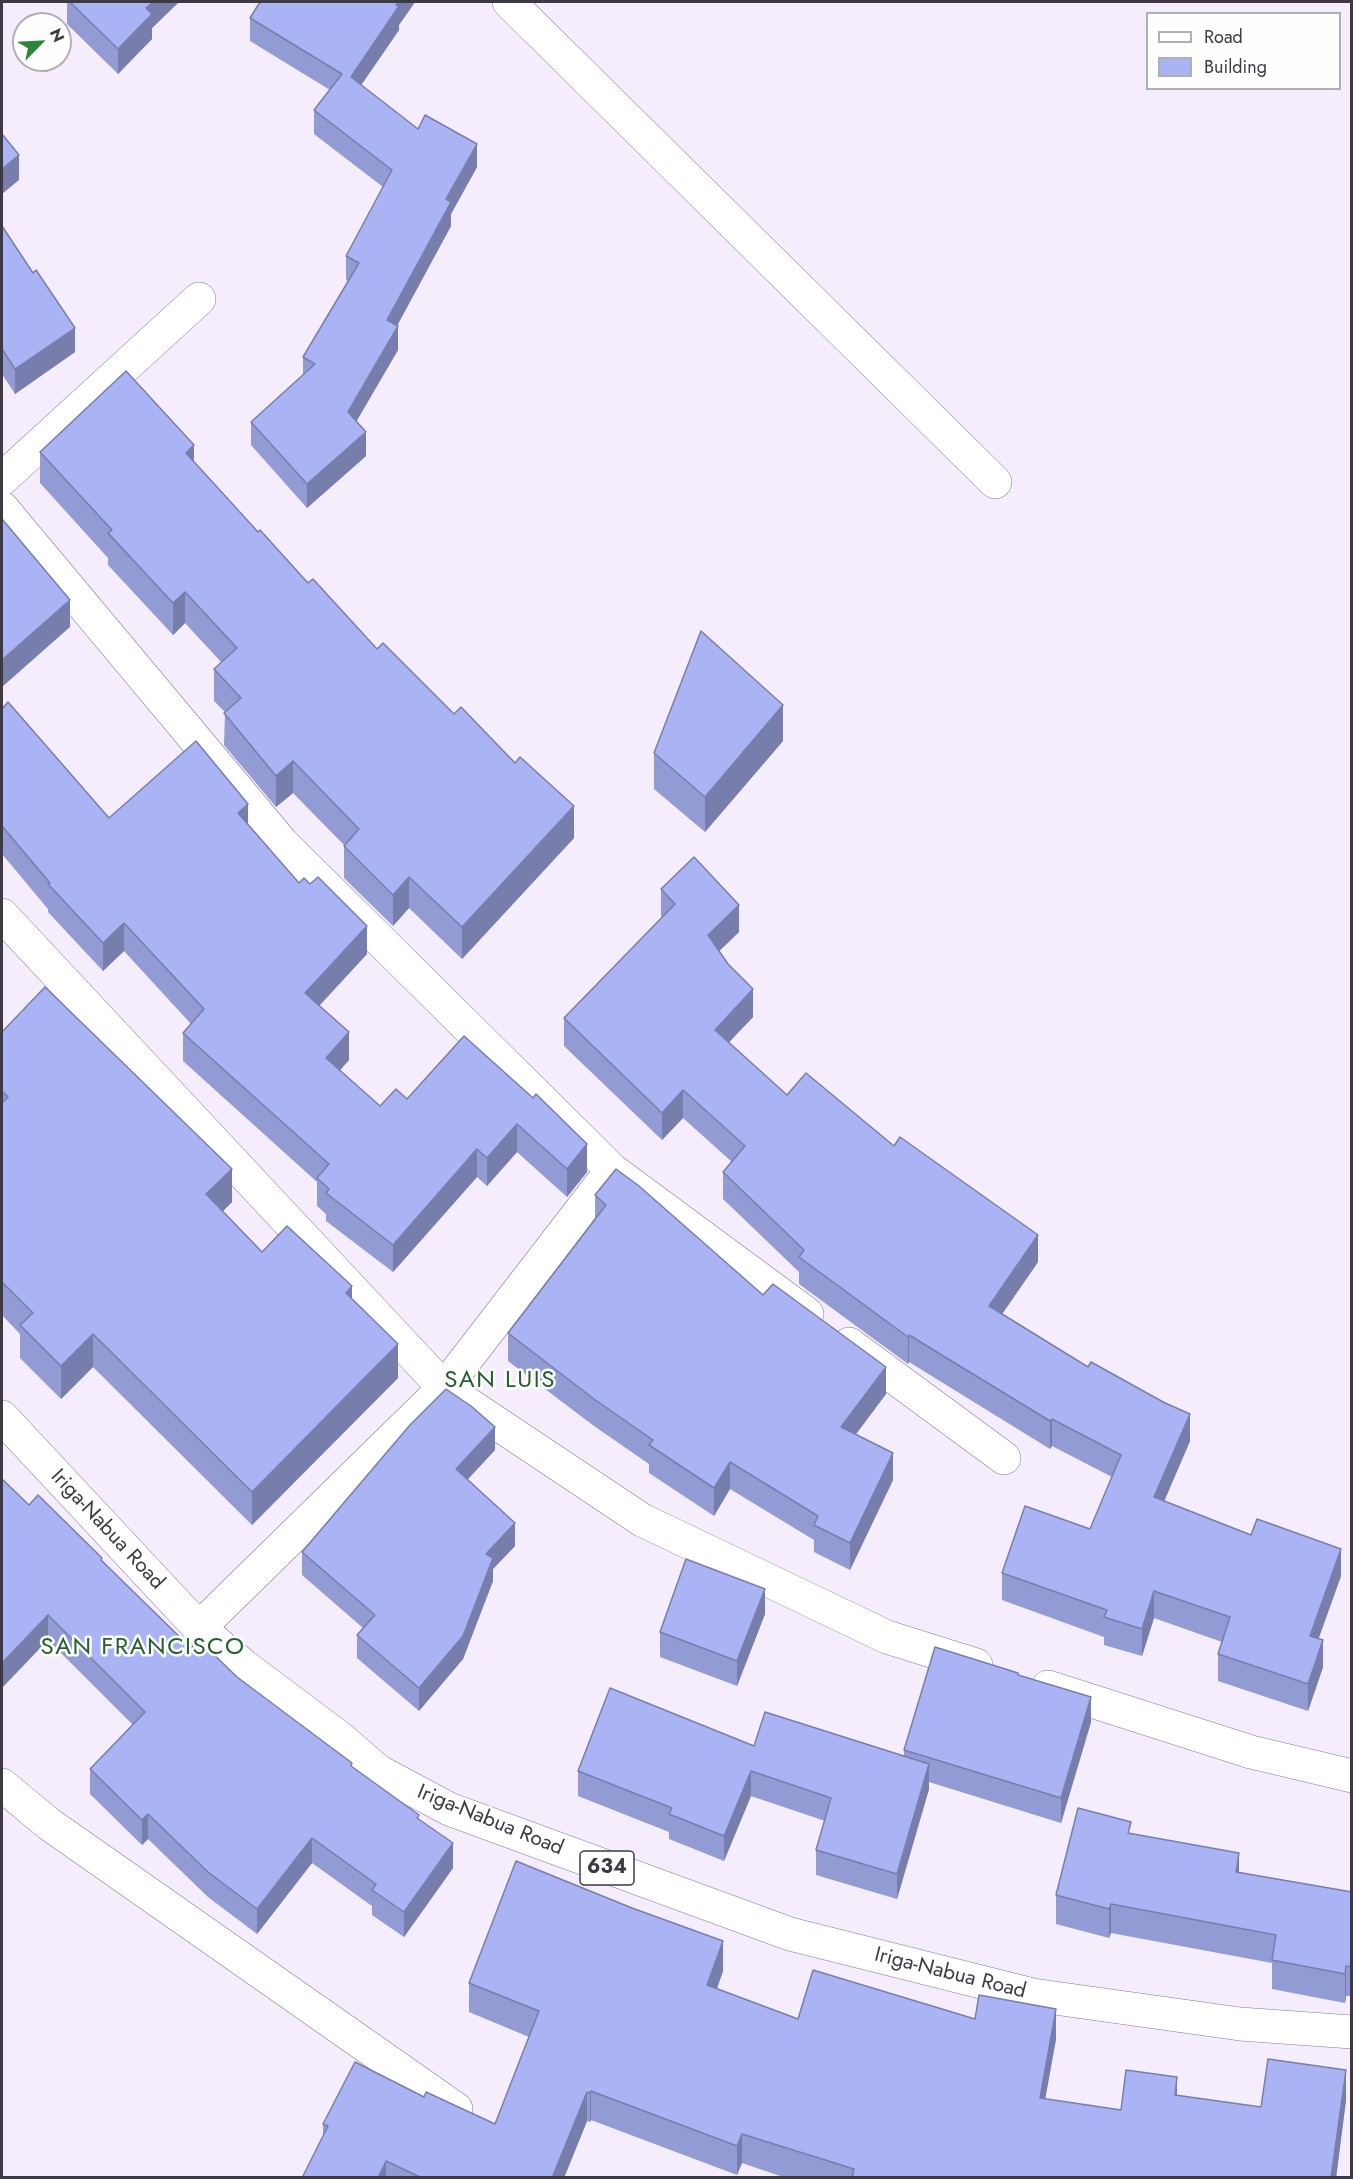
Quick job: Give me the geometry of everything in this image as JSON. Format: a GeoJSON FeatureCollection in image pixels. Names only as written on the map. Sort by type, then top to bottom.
{"type":"FeatureCollection","features":[{"type":"Feature","properties":{"kind":"street"},"geometry":{"type":"LineString","coordinates":[[510,2],[995,482]]}},
{"type":"Feature","properties":{"kind":"street"},"geometry":{"type":"LineString","coordinates":[[2,478],[199,299]]}},
{"type":"Feature","properties":{"kind":"street"},"geometry":{"type":"LineString","coordinates":[[2,508],[282,843],[612,1170],[1004,1458]]}},
{"type":"Feature","properties":{"kind":"street"},"geometry":{"type":"LineString","coordinates":[[2,915],[444,1388],[642,1520],[887,1636],[1251,1752],[1352,1776]]}},
{"type":"Feature","properties":{"kind":"street"},"geometry":{"type":"LineString","coordinates":[[199,1628],[444,1388],[612,1170]]}},
{"type":"Feature","properties":{"kind":"street","name":"Iriga-Nabua Road"},"geometry":{"type":"LineString","coordinates":[[2,1418],[199,1628],[244,1666],[340,1738],[378,1771],[448,1809],[790,1934],[1033,1995],[1240,2024],[1352,2032]]}},
{"type":"Feature","properties":{"kind":"street"},"geometry":{"type":"LineString","coordinates":[[2,1785],[49,1824],[456,2109]]}},
{"type":"Feature","properties":{"kind":"building"},"geometry":{"type":"Polygon","coordinates":[[[70,2],[153,2],[146,8],[152,14],[118,49],[70,2]]]}},
{"type":"Feature","properties":{"kind":"building"},"geometry":{"type":"Polygon","coordinates":[[[260,2],[398,2],[396,5],[399,6],[351,77],[418,129],[425,115],[477,144],[446,199],[451,202],[387,320],[398,326],[348,412],[366,432],[307,484],[251,422],[315,364],[303,357],[359,263],[346,256],[392,170],[314,110],[342,74],[250,18],[260,2]]]}},
{"type":"Feature","properties":{"kind":"building"},"geometry":{"type":"Polygon","coordinates":[[[2,134],[19,155],[2,169],[2,134]]]}},
{"type":"Feature","properties":{"kind":"building"},"geometry":{"type":"Polygon","coordinates":[[[2,226],[33,273],[36,270],[75,328],[15,369],[2,349],[2,226]]]}},
{"type":"Feature","properties":{"kind":"building"},"geometry":{"type":"Polygon","coordinates":[[[126,371],[194,445],[186,453],[308,583],[313,579],[377,649],[383,643],[454,714],[461,707],[515,763],[520,757],[574,806],[462,927],[409,877],[393,895],[344,846],[359,829],[293,761],[276,776],[224,713],[241,698],[214,669],[237,648],[185,592],[173,603],[108,533],[112,530],[40,452],[126,371]]]}},
{"type":"Feature","properties":{"kind":"building"},"geometry":{"type":"Polygon","coordinates":[[[2,519],[70,600],[2,660],[2,519]]]}},
{"type":"Feature","properties":{"kind":"building"},"geometry":{"type":"Polygon","coordinates":[[[701,631],[783,705],[705,797],[654,753],[701,631]]]}},
{"type":"Feature","properties":{"kind":"building"},"geometry":{"type":"Polygon","coordinates":[[[8,702],[109,818],[196,741],[248,804],[238,813],[299,883],[304,878],[310,884],[318,877],[367,926],[305,993],[349,1032],[326,1058],[380,1106],[396,1089],[407,1099],[464,1036],[533,1098],[536,1094],[587,1144],[567,1169],[517,1124],[487,1158],[477,1149],[393,1245],[326,1193],[329,1189],[317,1178],[329,1164],[183,1033],[204,1009],[124,923],[103,943],[48,884],[50,883],[2,826],[2,709],[8,702]]]}},
{"type":"Feature","properties":{"kind":"building"},"geometry":{"type":"Polygon","coordinates":[[[694,857],[739,905],[708,935],[728,964],[753,989],[715,1030],[787,1095],[806,1073],[894,1146],[900,1137],[1038,1235],[989,1306],[1088,1367],[1091,1362],[1165,1403],[1190,1414],[1154,1497],[1251,1535],[1257,1519],[1341,1549],[1310,1636],[1323,1640],[1308,1684],[1218,1654],[1230,1617],[1154,1591],[1142,1629],[1104,1617],[1107,1610],[1002,1573],[1025,1506],[1090,1529],[1121,1455],[1052,1419],[1050,1421],[909,1335],[908,1337],[799,1257],[804,1250],[723,1172],[745,1146],[683,1090],[662,1113],[564,1018],[675,904],[661,889],[694,857]]]}},
{"type":"Feature","properties":{"kind":"building"},"geometry":{"type":"Polygon","coordinates":[[[45,987],[232,1169],[206,1194],[262,1252],[287,1226],[352,1286],[346,1293],[398,1344],[252,1492],[93,1334],[61,1366],[20,1325],[33,1313],[2,1282],[2,1103],[8,1097],[2,1091],[2,1032],[45,987]]]}},
{"type":"Feature","properties":{"kind":"building"},"geometry":{"type":"Polygon","coordinates":[[[616,1169],[639,1186],[763,1295],[773,1284],[886,1367],[841,1427],[893,1453],[850,1543],[814,1525],[818,1516],[730,1462],[714,1488],[649,1445],[653,1440],[594,1399],[508,1333],[606,1205],[595,1195],[616,1169]]]}},
{"type":"Feature","properties":{"kind":"building"},"geometry":{"type":"Polygon","coordinates":[[[446,1389],[471,1406],[495,1427],[456,1469],[515,1523],[486,1554],[493,1558],[463,1636],[419,1688],[357,1635],[375,1615],[302,1552],[410,1425],[446,1389]]]}},
{"type":"Feature","properties":{"kind":"building"},"geometry":{"type":"Polygon","coordinates":[[[2,1479],[29,1505],[38,1495],[191,1648],[199,1640],[237,1677],[352,1763],[351,1766],[419,1815],[417,1818],[453,1843],[404,1912],[372,1890],[376,1884],[312,1838],[257,1909],[208,1872],[148,1814],[142,1820],[90,1769],[145,1712],[48,1615],[2,1663],[2,1479]]]}},
{"type":"Feature","properties":{"kind":"building"},"geometry":{"type":"Polygon","coordinates":[[[686,1559],[765,1589],[737,1661],[660,1632],[686,1559]]]}},
{"type":"Feature","properties":{"kind":"building"},"geometry":{"type":"Polygon","coordinates":[[[935,1647],[1091,1697],[1061,1798],[904,1750],[935,1647]]]}},
{"type":"Feature","properties":{"kind":"building"},"geometry":{"type":"Polygon","coordinates":[[[610,1688],[754,1746],[765,1712],[929,1764],[897,1874],[816,1850],[831,1798],[751,1771],[724,1836],[669,1814],[672,1808],[578,1771],[610,1688]]]}},
{"type":"Feature","properties":{"kind":"building"},"geometry":{"type":"Polygon","coordinates":[[[1078,1808],[1131,1822],[1128,1833],[1239,1853],[1236,1872],[1352,1892],[1352,1967],[1346,1966],[1345,1974],[1272,1960],[1276,1935],[1111,1904],[1109,1909],[1056,1895],[1078,1808]]]}},
{"type":"Feature","properties":{"kind":"building"},"geometry":{"type":"Polygon","coordinates":[[[516,1861],[632,1908],[723,1941],[707,1985],[798,2019],[813,1970],[975,2019],[979,1995],[1056,2009],[1040,2098],[1121,2110],[1126,2070],[1177,2077],[1175,2095],[1261,2107],[1268,2059],[1346,2070],[1331,2178],[852,2178],[854,2169],[742,2134],[737,2146],[591,2091],[587,2092],[552,2178],[422,2178],[386,2161],[378,2178],[302,2178],[328,2126],[323,2124],[355,2062],[424,2097],[426,2092],[495,2124],[539,2011],[469,1983],[516,1861]]]}},
{"type":"Feature","properties":{"kind":"district","name":"SAN LUIS"},"geometry":{"type":"Point","coordinates":[500,1381]}},
{"type":"Feature","properties":{"kind":"district","name":"SAN FRANCISCO"},"geometry":{"type":"Point","coordinates":[143,1648]}}]}
